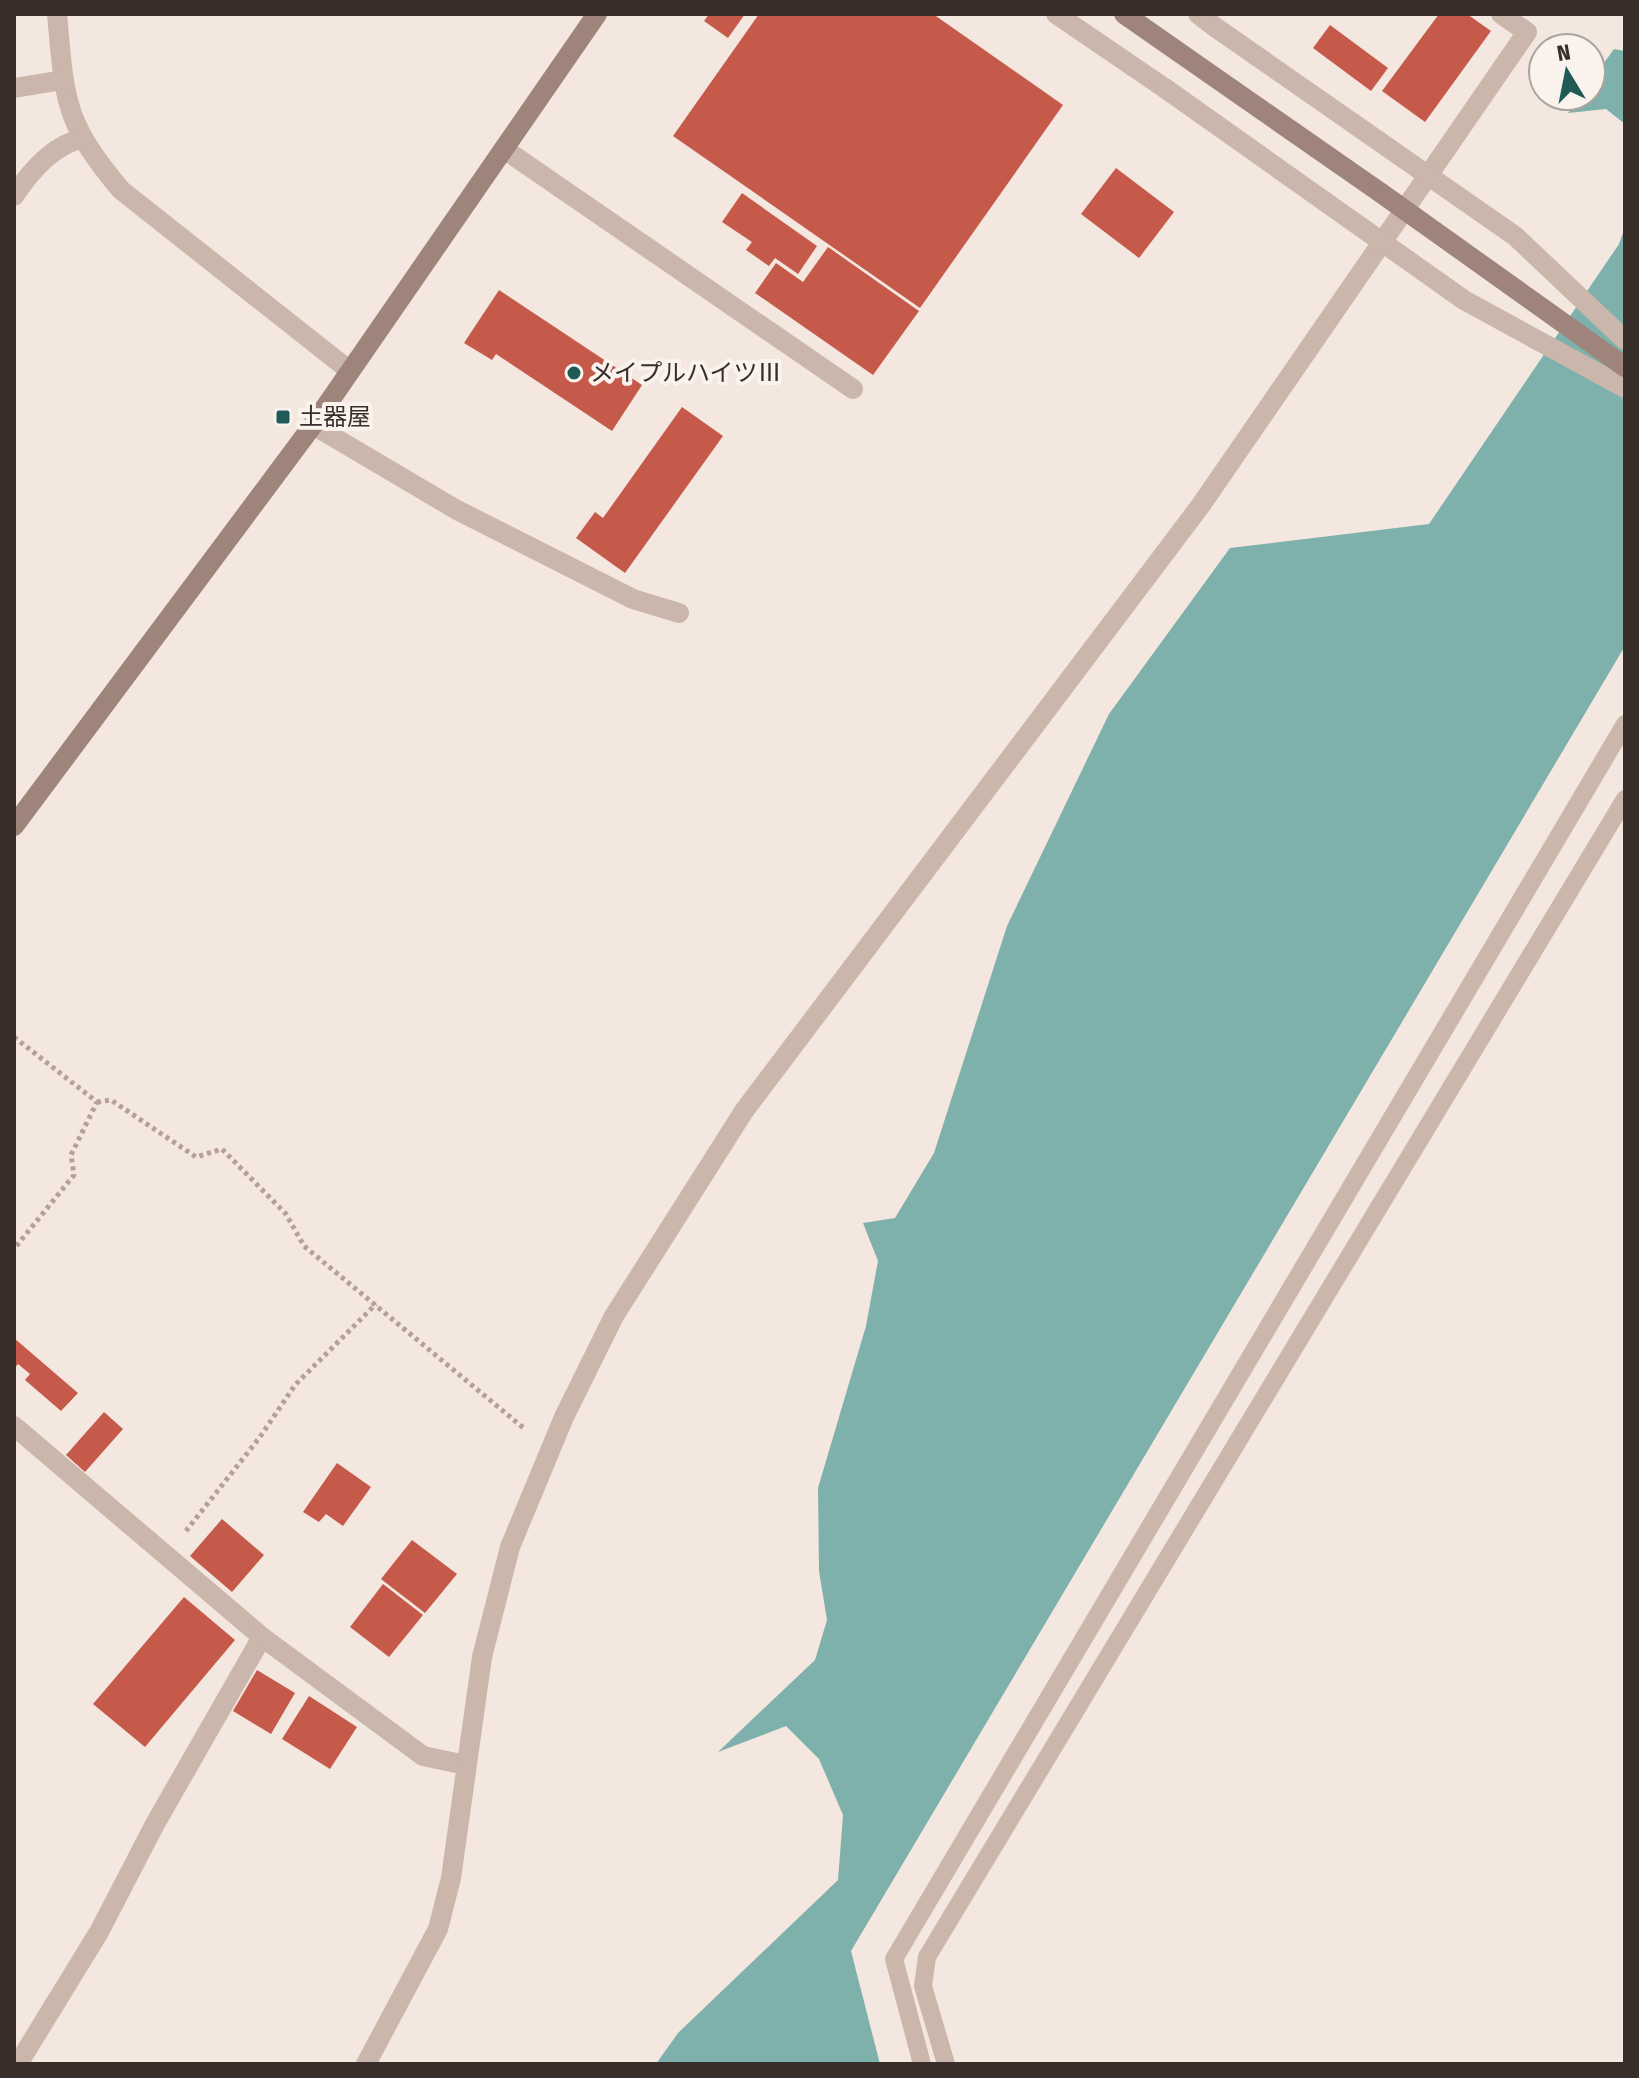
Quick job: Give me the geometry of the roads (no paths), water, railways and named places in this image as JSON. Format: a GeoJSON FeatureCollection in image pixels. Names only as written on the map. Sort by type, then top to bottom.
{"type":"FeatureCollection","features":[{"type":"Feature","properties":{"kind":"street"},"geometry":{"type":"LineString","coordinates":[[57,14],[68,110],[81,139],[121,190],[350,371]]}},
{"type":"Feature","properties":{"kind":"street"},"geometry":{"type":"LineString","coordinates":[[14,826],[313,425],[597,14]]}},
{"type":"Feature","properties":{"kind":"street"},"geometry":{"type":"LineString","coordinates":[[1056,14],[1464,300],[1625,388]]}},
{"type":"Feature","properties":{"kind":"street"},"geometry":{"type":"LineString","coordinates":[[1124,14],[1625,367]]}},
{"type":"Feature","properties":{"kind":"street"},"geometry":{"type":"LineString","coordinates":[[1198,14],[1515,236],[1625,340]]}},
{"type":"Feature","properties":{"kind":"street"},"geometry":{"type":"LineString","coordinates":[[366,2064],[438,1929],[451,1878],[482,1657],[510,1547],[550,1450],[614,1316],[744,1111],[1201,505],[1527,32],[1501,14]]}},
{"type":"Feature","properties":{"kind":"street"},"geometry":{"type":"LineString","coordinates":[[14,88],[63,80]]}},
{"type":"Feature","properties":{"kind":"street"},"geometry":{"type":"LineString","coordinates":[[14,196],[63,143],[81,139]]}},
{"type":"Feature","properties":{"kind":"street"},"geometry":{"type":"LineString","coordinates":[[504,149],[853,389]]}},
{"type":"Feature","properties":{"kind":"street"},"geometry":{"type":"LineString","coordinates":[[313,425],[457,510],[633,599],[679,613]]}},
{"type":"Feature","properties":{"kind":"street"},"geometry":{"type":"LineString","coordinates":[[14,1426],[262,1637],[423,1756],[466,1765]]}},
{"type":"Feature","properties":{"kind":"street"},"geometry":{"type":"LineString","coordinates":[[18,2064],[99,1932],[155,1824],[262,1637]]}},
{"type":"Feature","properties":{"kind":"lane"},"geometry":{"type":"LineString","coordinates":[[922,2064],[894,1959],[1625,724]]}},
{"type":"Feature","properties":{"kind":"lane"},"geometry":{"type":"LineString","coordinates":[[946,2064],[921,1979],[927,1957],[1625,799]]}},
{"type":"Feature","properties":{"kind":"water"},"geometry":{"type":"Polygon","coordinates":[[[1614,49],[1625,51],[1625,124],[1607,110],[1607,59],[1614,49]]]}},
{"type":"Feature","properties":{"kind":"water"},"geometry":{"type":"Polygon","coordinates":[[[1625,227],[1625,646],[851,1951],[880,2064],[656,2064],[678,2033],[838,1880],[843,1815],[819,1759],[786,1726],[718,1752],[815,1660],[827,1620],[819,1571],[818,1488],[866,1326],[878,1261],[863,1223],[895,1218],[934,1153],[1007,926],[1109,714],[1230,548],[1429,524],[1619,244],[1625,227]]]}},
{"type":"Feature","properties":{"kind":"place","name":"メイプルハイツⅢ"},"geometry":{"type":"Point","coordinates":[574,373]}},
{"type":"Feature","properties":{"kind":"place","name":"土器屋"},"geometry":{"type":"Point","coordinates":[283,417]}}]}
